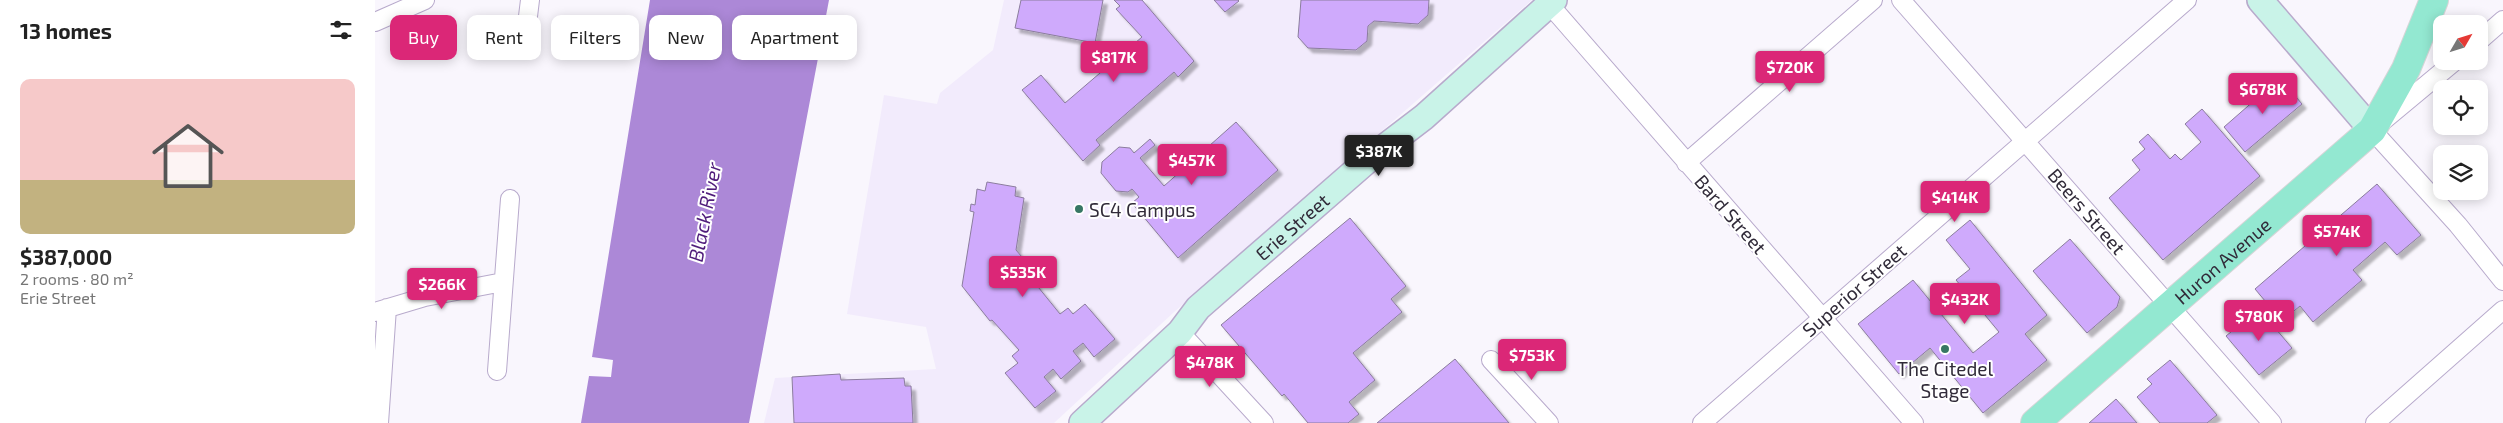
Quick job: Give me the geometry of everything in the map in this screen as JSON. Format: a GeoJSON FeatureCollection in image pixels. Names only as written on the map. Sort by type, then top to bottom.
{"type":"FeatureCollection","features":[{"type":"Feature","properties":{"kind":"main road"},"geometry":{"type":"LineString","coordinates":[[2372,130],[2406,69],[2434,0]]}},
{"type":"Feature","properties":{"kind":"main road","name":"Huron Avenue"},"geometry":{"type":"LineString","coordinates":[[2035,423],[2372,130]]}},
{"type":"Feature","properties":{"kind":"street"},"geometry":{"type":"LineString","coordinates":[[375,22],[425,0]]}},
{"type":"Feature","properties":{"kind":"street"},"geometry":{"type":"LineString","coordinates":[[529,15],[531,0]]}},
{"type":"Feature","properties":{"kind":"street"},"geometry":{"type":"LineString","coordinates":[[1686,163],[1873,0]]}},
{"type":"Feature","properties":{"kind":"street","name":"Beers Street"},"geometry":{"type":"LineString","coordinates":[[1901,0],[2272,423]]}},
{"type":"Feature","properties":{"kind":"street","name":"Superior Street"},"geometry":{"type":"LineString","coordinates":[[1702,423],[2187,0]]}},
{"type":"Feature","properties":{"kind":"street"},"geometry":{"type":"LineString","coordinates":[[2260,0],[2458,226],[2503,281]]}},
{"type":"Feature","properties":{"kind":"street","name":"Bard Street"},"geometry":{"type":"LineString","coordinates":[[1551,2],[1686,163],[1914,423]]}},
{"type":"Feature","properties":{"kind":"street","name":"Erie Street"},"geometry":{"type":"LineString","coordinates":[[1082,423],[1180,332],[1198,308],[1369,160],[1424,116],[1551,2]]}},
{"type":"Feature","properties":{"kind":"street"},"geometry":{"type":"LineString","coordinates":[[2488,33],[2503,20]]}},
{"type":"Feature","properties":{"kind":"street","name":"Huron Avenue"},"geometry":{"type":"LineString","coordinates":[[2372,130],[2444,70]]}},
{"type":"Feature","properties":{"kind":"street"},"geometry":{"type":"LineString","coordinates":[[497,371],[510,199]]}},
{"type":"Feature","properties":{"kind":"street"},"geometry":{"type":"LineString","coordinates":[[379,423],[381,310],[425,297],[503,282]]}},
{"type":"Feature","properties":{"kind":"street"},"geometry":{"type":"LineString","coordinates":[[2375,423],[2503,310]]}},
{"type":"Feature","properties":{"kind":"street"},"geometry":{"type":"LineString","coordinates":[[1180,332],[1265,423]]}},
{"type":"Feature","properties":{"kind":"street"},"geometry":{"type":"LineString","coordinates":[[1491,360],[1549,423]]}},
{"type":"Feature","properties":{"kind":"shaded area","name":"SC4 Campus"},"geometry":{"type":"Polygon","coordinates":[[[1004,0],[1532,0],[1173,313],[1054,423],[764,423],[775,378],[936,369],[926,327],[847,314],[884,95],[937,104],[940,93],[993,50],[1004,0]]]}},
{"type":"Feature","properties":{"kind":"water","name":"Black River"},"geometry":{"type":"Polygon","coordinates":[[[650,0],[829,0],[826,15],[732,15],[732,60],[818,60],[749,423],[581,423],[589,376],[611,377],[613,360],[592,357],[650,0]]]}},
{"type":"Feature","properties":{"kind":"building"},"geometry":{"type":"Polygon","coordinates":[[[1021,0],[1103,0],[1095,43],[1015,28],[1021,0]]]}},
{"type":"Feature","properties":{"kind":"building"},"geometry":{"type":"Polygon","coordinates":[[[1114,0],[1142,0],[1194,61],[1178,77],[1174,72],[1096,140],[1100,145],[1083,161],[1022,90],[1041,75],[1065,103],[1142,37],[1116,9],[1120,6],[1114,0]]]}},
{"type":"Feature","properties":{"kind":"building"},"geometry":{"type":"Polygon","coordinates":[[[1214,0],[1238,0],[1239,1],[1225,12],[1214,0]]]}},
{"type":"Feature","properties":{"kind":"building"},"geometry":{"type":"Polygon","coordinates":[[[1301,0],[1429,0],[1428,15],[1418,24],[1374,21],[1368,26],[1367,41],[1356,50],[1308,48],[1298,37],[1301,0]]]}},
{"type":"Feature","properties":{"kind":"building"},"geometry":{"type":"Polygon","coordinates":[[[2280,78],[2302,104],[2245,152],[2224,127],[2280,78]]]}},
{"type":"Feature","properties":{"kind":"building"},"geometry":{"type":"Polygon","coordinates":[[[2202,109],[2260,176],[2163,260],[2109,198],[2140,170],[2132,160],[2145,149],[2139,142],[2148,134],[2170,159],[2175,154],[2181,160],[2201,142],[2185,124],[2202,109]]]}},
{"type":"Feature","properties":{"kind":"building"},"geometry":{"type":"Polygon","coordinates":[[[1236,122],[1278,170],[1178,258],[1132,203],[1139,197],[1132,189],[1128,192],[1116,191],[1101,173],[1102,162],[1119,147],[1130,148],[1134,153],[1150,139],[1155,145],[1140,158],[1164,186],[1236,122]]]}},
{"type":"Feature","properties":{"kind":"building"},"geometry":{"type":"Polygon","coordinates":[[[987,182],[1016,187],[1015,196],[1024,198],[1016,250],[1022,257],[1017,261],[1060,314],[1068,308],[1073,314],[1085,304],[1115,339],[1094,357],[1083,343],[1073,351],[1081,361],[1061,379],[1053,369],[1044,377],[1056,391],[1035,408],[1005,373],[1018,363],[1012,356],[1019,350],[992,320],[990,321],[962,286],[974,212],[970,211],[971,204],[975,205],[977,189],[985,191],[987,182]]]}},
{"type":"Feature","properties":{"kind":"building"},"geometry":{"type":"Polygon","coordinates":[[[2377,184],[2421,235],[2397,255],[2385,242],[2353,270],[2362,280],[2313,322],[2300,306],[2282,321],[2255,289],[2377,184]]]}},
{"type":"Feature","properties":{"kind":"building"},"geometry":{"type":"Polygon","coordinates":[[[1350,218],[1406,286],[1391,299],[1402,312],[1353,353],[1375,380],[1349,402],[1359,414],[1348,423],[1308,423],[1284,394],[1282,396],[1221,325],[1350,218]]]}},
{"type":"Feature","properties":{"kind":"building"},"geometry":{"type":"Polygon","coordinates":[[[1970,220],[2047,315],[2025,334],[2047,360],[1983,413],[1930,348],[1899,374],[1858,324],[1913,280],[1973,353],[1999,332],[1956,280],[1970,269],[1946,240],[1970,220]]]}},
{"type":"Feature","properties":{"kind":"building"},"geometry":{"type":"Polygon","coordinates":[[[2070,239],[2120,297],[2117,307],[2087,333],[2033,271],[2070,239]]]}},
{"type":"Feature","properties":{"kind":"building"},"geometry":{"type":"Polygon","coordinates":[[[2259,309],[2292,348],[2259,375],[2226,336],[2259,309]]]}},
{"type":"Feature","properties":{"kind":"building"},"geometry":{"type":"Polygon","coordinates":[[[1455,359],[1509,423],[1377,423],[1455,359]]]}},
{"type":"Feature","properties":{"kind":"building"},"geometry":{"type":"Polygon","coordinates":[[[2170,360],[2217,415],[2207,423],[2160,423],[2137,397],[2152,384],[2147,379],[2170,360]]]}},
{"type":"Feature","properties":{"kind":"building"},"geometry":{"type":"Polygon","coordinates":[[[840,374],[841,380],[904,378],[905,386],[911,386],[913,423],[794,423],[792,377],[840,374]]]}},
{"type":"Feature","properties":{"kind":"building"},"geometry":{"type":"Polygon","coordinates":[[[2116,399],[2137,423],[2089,423],[2116,399]]]}},
{"type":"Feature","properties":{"kind":"place","name":"SC4 Campus"},"geometry":{"type":"Point","coordinates":[1079,209]}},
{"type":"Feature","properties":{"kind":"place","name":"The Citedel Stage"},"geometry":{"type":"Point","coordinates":[1945,349]}}]}
